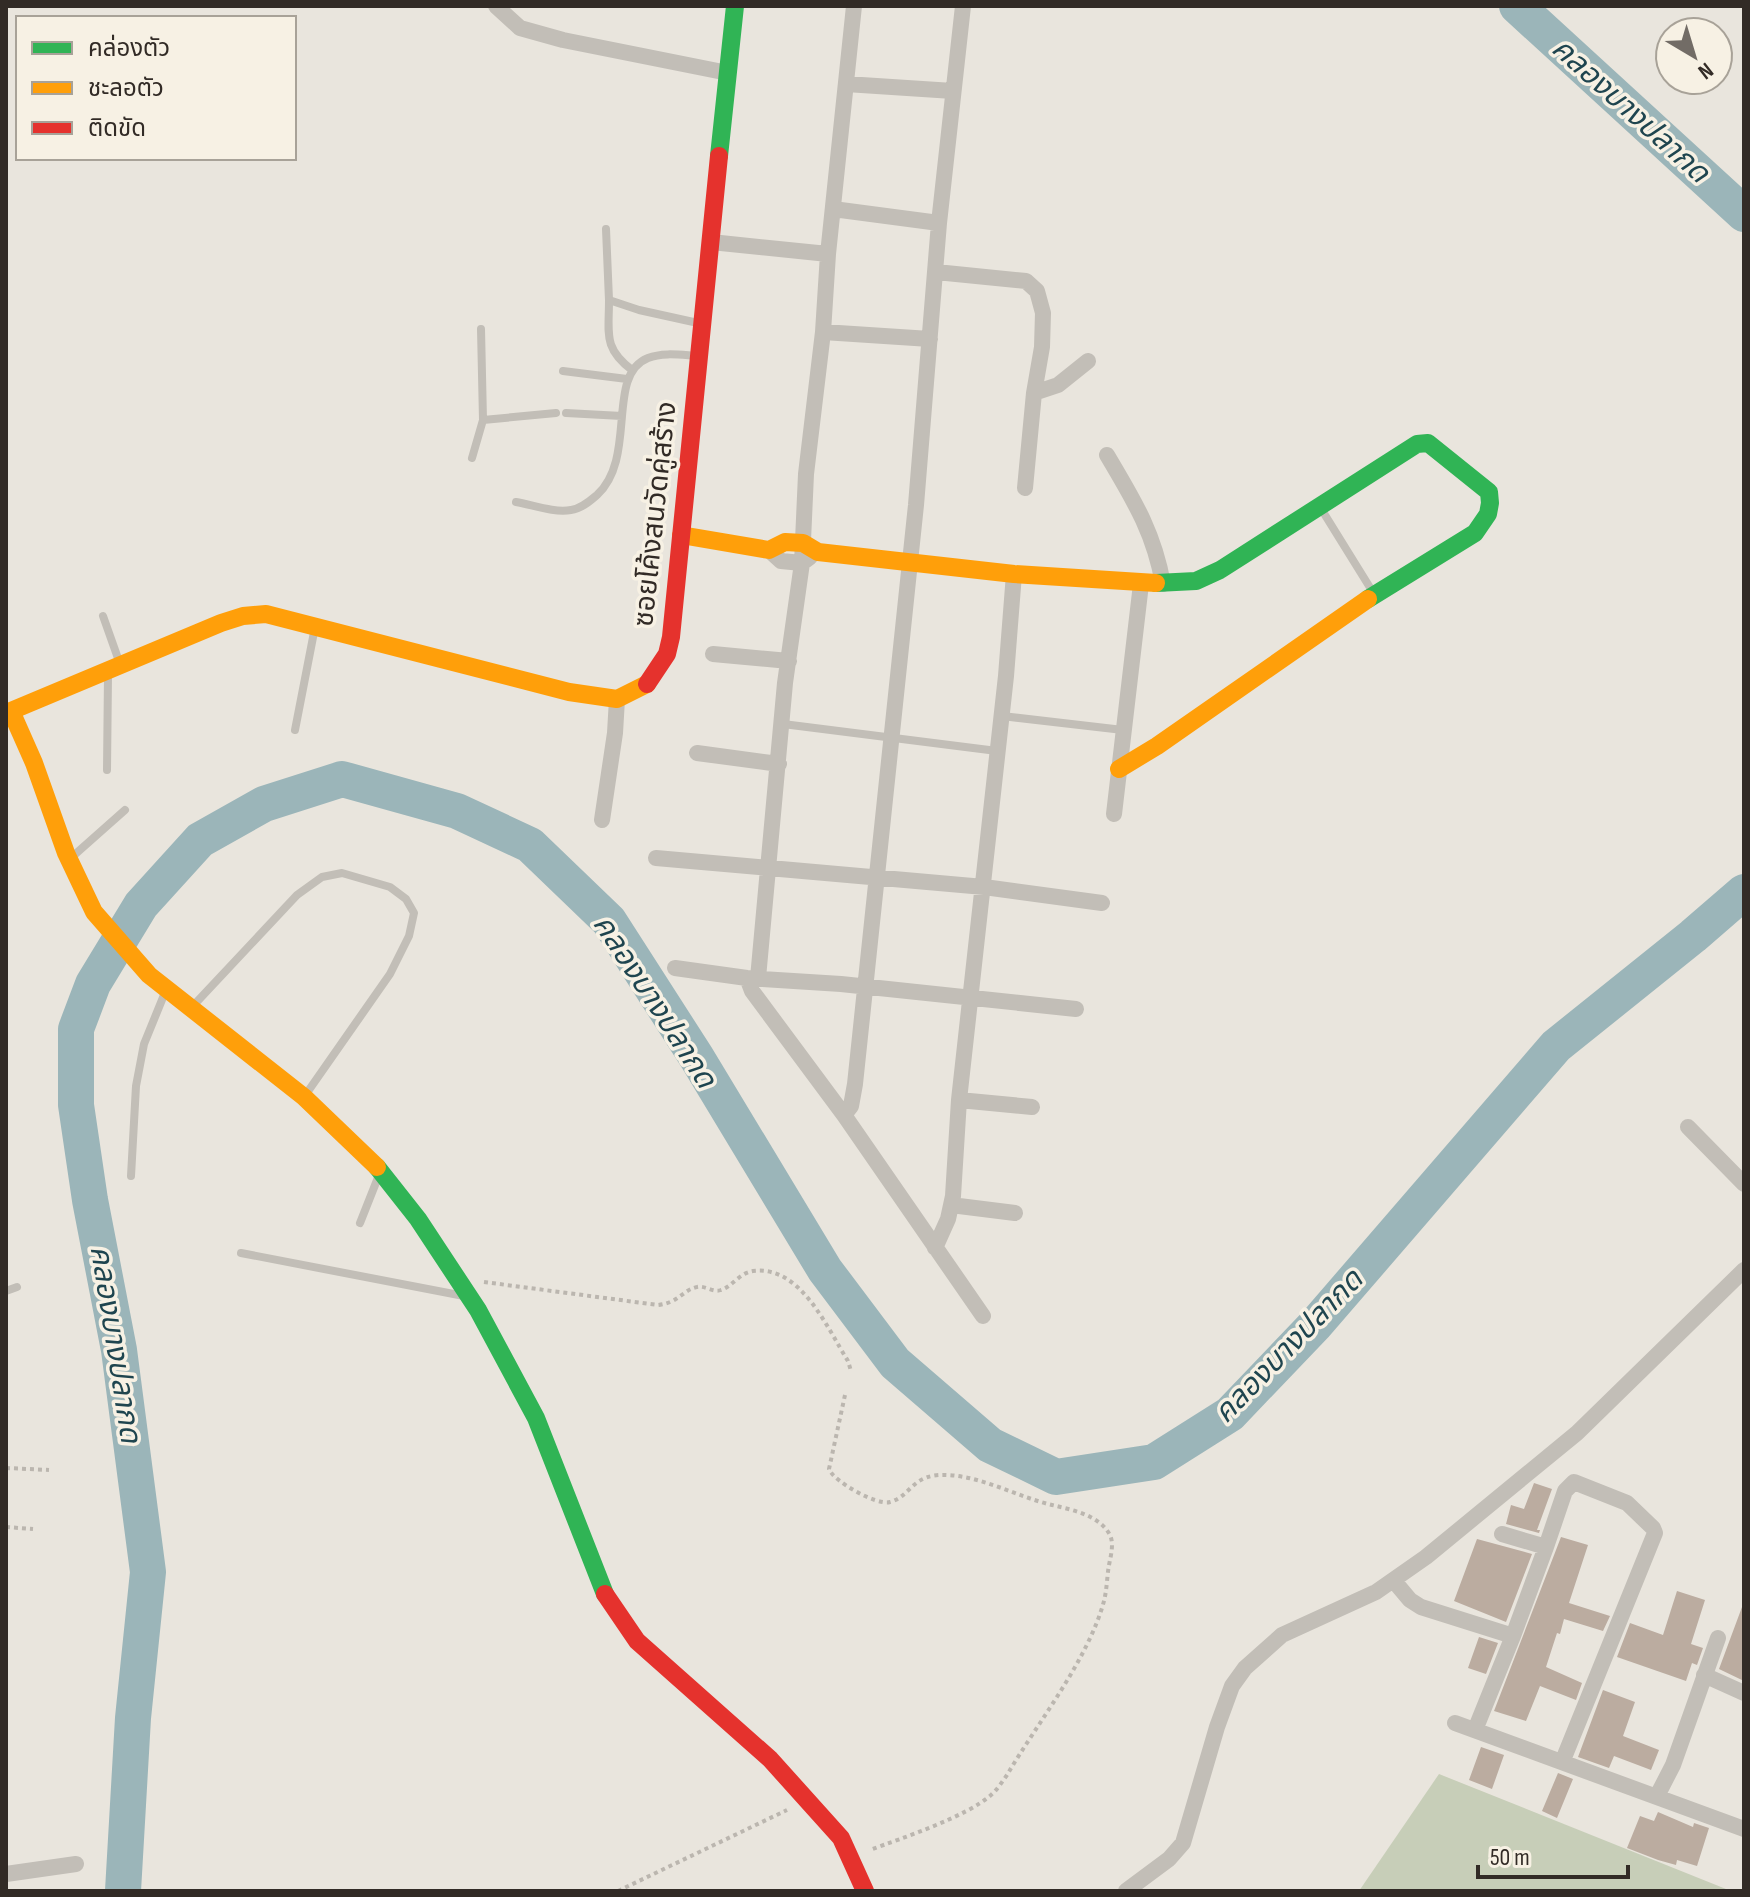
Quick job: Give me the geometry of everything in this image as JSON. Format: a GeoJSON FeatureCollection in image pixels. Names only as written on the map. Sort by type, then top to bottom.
{"type":"FeatureCollection","features":[{"type":"Feature","properties":{"kind":"street"},"geometry":{"type":"LineString","coordinates":[[496,6],[520,28],[563,40],[728,73]]}},
{"type":"Feature","properties":{"kind":"street","name":"ซอยโค้งสนวัดคู่สร้าง"},"geometry":{"type":"LineString","coordinates":[[617,699],[644,687],[667,654],[671,637],[735,6]]}},
{"type":"Feature","properties":{"kind":"street"},"geometry":{"type":"LineString","coordinates":[[854,6],[828,254],[823,332],[806,474],[810,547],[802,563],[789,661],[770,869],[752,991],[844,1115],[983,1316]]}},
{"type":"Feature","properties":{"kind":"street"},"geometry":{"type":"LineString","coordinates":[[844,1115],[851,1106],[855,1084],[866,987],[916,505],[939,223],[963,6]]}},
{"type":"Feature","properties":{"kind":"street"},"geometry":{"type":"LineString","coordinates":[[846,84],[953,91]]}},
{"type":"Feature","properties":{"kind":"street"},"geometry":{"type":"LineString","coordinates":[[833,209],[939,223]]}},
{"type":"Feature","properties":{"kind":"street"},"geometry":{"type":"LineString","coordinates":[[711,242],[828,254]]}},
{"type":"Feature","properties":{"kind":"street"},"geometry":{"type":"LineString","coordinates":[[936,272],[1026,281],[1037,291],[1043,313],[1042,347],[1034,393],[1025,488]]}},
{"type":"Feature","properties":{"kind":"street"},"geometry":{"type":"LineString","coordinates":[[823,332],[930,339]]}},
{"type":"Feature","properties":{"kind":"street"},"geometry":{"type":"LineString","coordinates":[[1034,393],[1058,385],[1088,361]]}},
{"type":"Feature","properties":{"kind":"street"},"geometry":{"type":"LineString","coordinates":[[769,550],[785,542],[909,563],[1163,584],[1196,581],[1220,570],[1417,444],[1428,443],[1489,492],[1492,500],[1489,509],[1475,533],[1374,595],[1157,746],[1119,769]]}},
{"type":"Feature","properties":{"kind":"street"},"geometry":{"type":"LineString","coordinates":[[1107,455],[1142,515],[1158,553],[1163,584]]}},
{"type":"Feature","properties":{"kind":"street"},"geometry":{"type":"LineString","coordinates":[[681,535],[769,550],[781,561],[802,563]]}},
{"type":"Feature","properties":{"kind":"street"},"geometry":{"type":"LineString","coordinates":[[935,1248],[951,1205],[959,1100],[1002,716],[1014,574]]}},
{"type":"Feature","properties":{"kind":"street"},"geometry":{"type":"LineString","coordinates":[[1114,814],[1141,584]]}},
{"type":"Feature","properties":{"kind":"street"},"geometry":{"type":"LineString","coordinates":[[602,820],[617,699],[569,692],[266,614],[243,616],[221,623],[8,712],[34,763],[69,859],[94,912],[149,975],[304,1097],[380,1170],[418,1219],[469,1296],[536,1418],[607,1598],[637,1641],[770,1759],[841,1838],[865,1891]]}},
{"type":"Feature","properties":{"kind":"street"},"geometry":{"type":"LineString","coordinates":[[713,654],[789,661]]}},
{"type":"Feature","properties":{"kind":"street"},"geometry":{"type":"LineString","coordinates":[[697,753],[779,764]]}},
{"type":"Feature","properties":{"kind":"street"},"geometry":{"type":"LineString","coordinates":[[656,858],[877,880],[984,887],[1102,903]]}},
{"type":"Feature","properties":{"kind":"street"},"geometry":{"type":"LineString","coordinates":[[675,968],[1076,1009]]}},
{"type":"Feature","properties":{"kind":"street"},"geometry":{"type":"LineString","coordinates":[[959,1100],[1032,1107]]}},
{"type":"Feature","properties":{"kind":"street"},"geometry":{"type":"LineString","coordinates":[[1688,1127],[1744,1184]]}},
{"type":"Feature","properties":{"kind":"street"},"geometry":{"type":"LineString","coordinates":[[951,1205],[1015,1213]]}},
{"type":"Feature","properties":{"kind":"street"},"geometry":{"type":"LineString","coordinates":[[1126,1891],[1169,1859],[1183,1843],[1217,1727],[1232,1686],[1245,1668],[1282,1635],[1394,1581],[1577,1433],[1744,1270]]}},
{"type":"Feature","properties":{"kind":"street"},"geometry":{"type":"LineString","coordinates":[[1475,1730],[1513,1636],[1565,1491],[1574,1482],[1627,1503],[1655,1533],[1563,1760]]}},
{"type":"Feature","properties":{"kind":"street"},"geometry":{"type":"LineString","coordinates":[[1502,1534],[1546,1547]]}},
{"type":"Feature","properties":{"kind":"street"},"geometry":{"type":"LineString","coordinates":[[1394,1581],[1410,1600],[1421,1607],[1513,1636]]}},
{"type":"Feature","properties":{"kind":"street"},"geometry":{"type":"LineString","coordinates":[[1657,1796],[1673,1765],[1718,1638]]}},
{"type":"Feature","properties":{"kind":"street"},"geometry":{"type":"LineString","coordinates":[[1704,1675],[1744,1693]]}},
{"type":"Feature","properties":{"kind":"street"},"geometry":{"type":"LineString","coordinates":[[1455,1723],[1563,1760],[1744,1829]]}},
{"type":"Feature","properties":{"kind":"street"},"geometry":{"type":"LineString","coordinates":[[6,1874],[76,1864]]}},
{"type":"Feature","properties":{"kind":"lane"},"geometry":{"type":"LineString","coordinates":[[606,229],[608,339],[617,359],[630,374]]}},
{"type":"Feature","properties":{"kind":"lane"},"geometry":{"type":"LineString","coordinates":[[609,300],[702,324]]}},
{"type":"Feature","properties":{"kind":"lane"},"geometry":{"type":"LineString","coordinates":[[472,458],[483,420],[481,329]]}},
{"type":"Feature","properties":{"kind":"lane"},"geometry":{"type":"LineString","coordinates":[[516,502],[570,510],[593,498],[614,472],[630,374],[648,358],[698,356]]}},
{"type":"Feature","properties":{"kind":"lane"},"geometry":{"type":"LineString","coordinates":[[563,371],[630,374]]}},
{"type":"Feature","properties":{"kind":"lane"},"geometry":{"type":"LineString","coordinates":[[483,420],[556,413]]}},
{"type":"Feature","properties":{"kind":"lane"},"geometry":{"type":"LineString","coordinates":[[566,413],[622,416]]}},
{"type":"Feature","properties":{"kind":"lane"},"geometry":{"type":"LineString","coordinates":[[1320,507],[1374,595]]}},
{"type":"Feature","properties":{"kind":"lane"},"geometry":{"type":"LineString","coordinates":[[103,616],[114,668],[107,770]]}},
{"type":"Feature","properties":{"kind":"lane"},"geometry":{"type":"LineString","coordinates":[[295,730],[315,626]]}},
{"type":"Feature","properties":{"kind":"lane"},"geometry":{"type":"LineString","coordinates":[[1002,716],[1123,730]]}},
{"type":"Feature","properties":{"kind":"lane"},"geometry":{"type":"LineString","coordinates":[[783,724],[997,751]]}},
{"type":"Feature","properties":{"kind":"lane"},"geometry":{"type":"LineString","coordinates":[[69,859],[125,810]]}},
{"type":"Feature","properties":{"kind":"lane"},"geometry":{"type":"LineString","coordinates":[[191,1008],[297,895],[322,877],[342,873],[390,887],[406,899],[414,913],[409,936],[390,974],[304,1097]]}},
{"type":"Feature","properties":{"kind":"lane"},"geometry":{"type":"LineString","coordinates":[[131,1176],[136,1086],[144,1044],[166,989]]}},
{"type":"Feature","properties":{"kind":"lane"},"geometry":{"type":"LineString","coordinates":[[360,1223],[380,1170]]}},
{"type":"Feature","properties":{"kind":"lane"},"geometry":{"type":"LineString","coordinates":[[241,1253],[469,1296]]}},
{"type":"Feature","properties":{"kind":"lane"},"geometry":{"type":"LineString","coordinates":[[6,1291],[17,1287]]}},
{"type":"Feature","properties":{"kind":"path"},"geometry":{"type":"LineString","coordinates":[[457,1279],[658,1305],[671,1304],[694,1288],[724,1289],[733,1280],[752,1271],[770,1273],[787,1279],[809,1300],[848,1361],[851,1371]]}},
{"type":"Feature","properties":{"kind":"path"},"geometry":{"type":"LineString","coordinates":[[845,1395],[829,1469],[831,1477],[838,1482],[882,1503],[892,1502],[918,1480],[948,1475],[1080,1512],[1106,1529],[1112,1539],[1104,1599],[1092,1633],[1007,1775],[992,1794],[977,1805],[929,1827],[850,1858]]}},
{"type":"Feature","properties":{"kind":"path"},"geometry":{"type":"LineString","coordinates":[[6,1468],[49,1470]]}},
{"type":"Feature","properties":{"kind":"path"},"geometry":{"type":"LineString","coordinates":[[6,1527],[33,1529]]}},
{"type":"Feature","properties":{"kind":"path"},"geometry":{"type":"LineString","coordinates":[[618,1891],[808,1801]]}},
{"type":"Feature","properties":{"kind":"green space"},"geometry":{"type":"Polygon","coordinates":[[[1439,1774],[1731,1891],[1359,1891],[1439,1774]]]}},
{"type":"Feature","properties":{"kind":"building"},"geometry":{"type":"Polygon","coordinates":[[[1534,1483],[1552,1489],[1537,1530],[1540,1530],[1539,1533],[1506,1524],[1511,1505],[1524,1509],[1534,1483]]]}},
{"type":"Feature","properties":{"kind":"building"},"geometry":{"type":"Polygon","coordinates":[[[1561,1537],[1588,1545],[1569,1603],[1610,1616],[1603,1631],[1564,1619],[1546,1667],[1582,1683],[1576,1700],[1540,1686],[1526,1721],[1494,1711],[1561,1537]]]}},
{"type":"Feature","properties":{"kind":"building"},"geometry":{"type":"Polygon","coordinates":[[[1477,1539],[1532,1554],[1506,1622],[1454,1601],[1477,1539]]]}},
{"type":"Feature","properties":{"kind":"building"},"geometry":{"type":"Polygon","coordinates":[[[1677,1591],[1705,1600],[1691,1644],[1703,1648],[1697,1665],[1692,1663],[1686,1681],[1617,1657],[1630,1623],[1663,1635],[1677,1591]]]}},
{"type":"Feature","properties":{"kind":"building"},"geometry":{"type":"Polygon","coordinates":[[[1744,1607],[1744,1681],[1719,1669],[1744,1607]]]}},
{"type":"Feature","properties":{"kind":"building"},"geometry":{"type":"Polygon","coordinates":[[[1479,1637],[1498,1643],[1486,1674],[1468,1668],[1479,1637]]]}},
{"type":"Feature","properties":{"kind":"building"},"geometry":{"type":"Polygon","coordinates":[[[1603,1690],[1635,1702],[1623,1736],[1659,1750],[1651,1770],[1614,1756],[1609,1768],[1578,1757],[1603,1690]]]}},
{"type":"Feature","properties":{"kind":"building"},"geometry":{"type":"Polygon","coordinates":[[[1481,1747],[1504,1755],[1492,1789],[1469,1780],[1481,1747]]]}},
{"type":"Feature","properties":{"kind":"building"},"geometry":{"type":"Polygon","coordinates":[[[1558,1773],[1573,1779],[1557,1818],[1542,1811],[1558,1773]]]}},
{"type":"Feature","properties":{"kind":"building"},"geometry":{"type":"Polygon","coordinates":[[[1658,1812],[1693,1827],[1694,1823],[1709,1828],[1697,1866],[1677,1860],[1676,1865],[1627,1848],[1640,1816],[1654,1821],[1658,1812]]]}},
{"type":"Feature","properties":{"kind":"waterway","name":"คลองบางปลากด"},"geometry":{"type":"LineString","coordinates":[[1517,6],[1744,214]]}},
{"type":"Feature","properties":{"kind":"waterway","name":"คลองบางปลากด"},"geometry":{"type":"LineString","coordinates":[[123,1891],[133,1718],[148,1572],[119,1350],[90,1200],[76,1105],[76,1029],[93,984],[141,905],[200,840],[264,804],[342,779],[457,811],[530,845],[609,921],[697,1058],[825,1270],[895,1363],[990,1445],[1056,1477],[1154,1462],[1230,1414],[1316,1324],[1556,1046],[1744,892]]}},
{"type":"Feature","properties":{"kind":"traffic: fast"},"geometry":{"type":"LineString","coordinates":[[719,156],[735,6]]}},
{"type":"Feature","properties":{"kind":"traffic: fast"},"geometry":{"type":"LineString","coordinates":[[1156,583],[1196,581],[1220,570],[1417,444],[1428,443],[1489,492],[1488,514],[1475,533],[1368,599]]}},
{"type":"Feature","properties":{"kind":"traffic: fast"},"geometry":{"type":"LineString","coordinates":[[377,1167],[418,1219],[478,1310],[536,1418],[605,1594]]}},
{"type":"Feature","properties":{"kind":"traffic: slow"},"geometry":{"type":"LineString","coordinates":[[681,535],[769,550],[785,542],[803,543],[818,552],[1014,574],[1156,583]]}},
{"type":"Feature","properties":{"kind":"traffic: slow"},"geometry":{"type":"LineString","coordinates":[[1119,769],[1157,746],[1368,599]]}},
{"type":"Feature","properties":{"kind":"traffic: slow"},"geometry":{"type":"LineString","coordinates":[[6,713],[221,623],[243,616],[266,614],[569,692],[617,699],[647,684]]}},
{"type":"Feature","properties":{"kind":"traffic: slow"},"geometry":{"type":"LineString","coordinates":[[11,711],[34,763],[66,853],[94,912],[149,975],[304,1097],[377,1167]]}},
{"type":"Feature","properties":{"kind":"traffic: jam"},"geometry":{"type":"LineString","coordinates":[[647,684],[667,654],[671,637],[719,156]]}},
{"type":"Feature","properties":{"kind":"traffic: jam"},"geometry":{"type":"LineString","coordinates":[[605,1594],[637,1641],[770,1759],[841,1838],[865,1891]]}}]}
